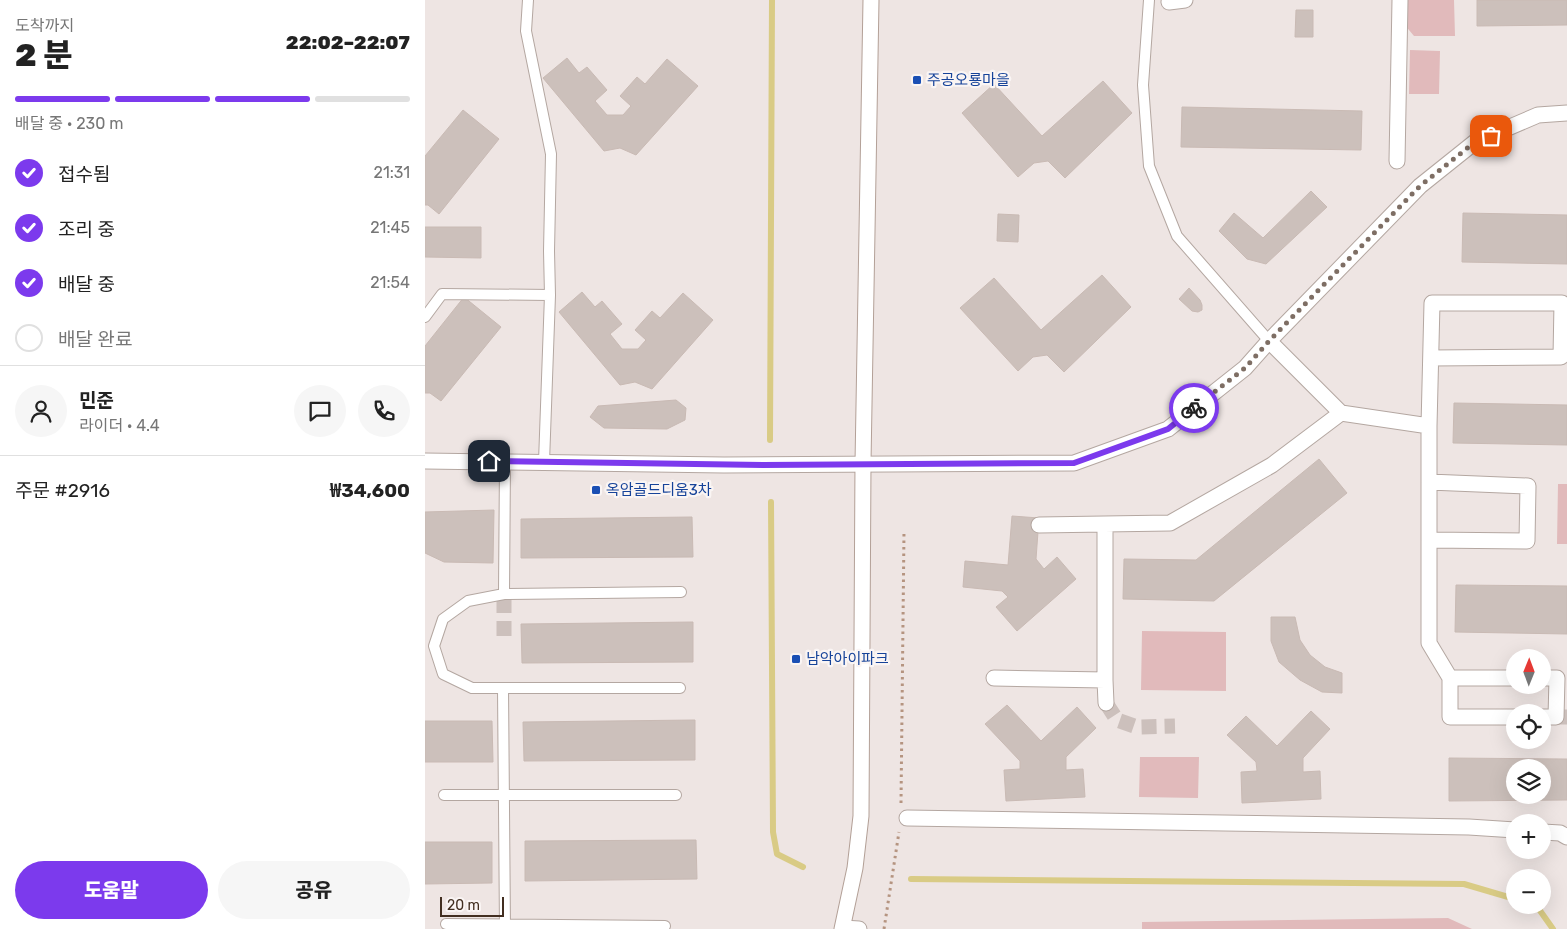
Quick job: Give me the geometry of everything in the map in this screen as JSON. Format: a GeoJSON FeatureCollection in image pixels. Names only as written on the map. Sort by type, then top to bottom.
{"type":"FeatureCollection","features":[{"type":"Feature","properties":{"kind":"street"},"geometry":{"type":"LineString","coordinates":[[859,929],[843,928],[855,868],[861,816],[863,463],[871,0]]}},
{"type":"Feature","properties":{"kind":"street"},"geometry":{"type":"LineString","coordinates":[[1169,2],[1185,0]]}},
{"type":"Feature","properties":{"kind":"street"},"geometry":{"type":"LineString","coordinates":[[1397,161],[1400,0]]}},
{"type":"Feature","properties":{"kind":"street"},"geometry":{"type":"LineString","coordinates":[[425,460],[724,465],[1074,463],[1168,429],[1245,368],[1420,186],[1475,142],[1537,115],[1567,113]]}},
{"type":"Feature","properties":{"kind":"street"},"geometry":{"type":"LineString","coordinates":[[1431,358],[1561,357],[1561,303],[1432,303],[1429,426],[1429,643],[1450,678],[1450,717],[1506,717]]}},
{"type":"Feature","properties":{"kind":"street"},"geometry":{"type":"LineString","coordinates":[[1269,341],[1341,413],[1429,426]]}},
{"type":"Feature","properties":{"kind":"street"},"geometry":{"type":"LineString","coordinates":[[1039,525],[1170,522],[1272,465],[1341,413]]}},
{"type":"Feature","properties":{"kind":"street"},"geometry":{"type":"LineString","coordinates":[[1429,482],[1529,486],[1527,541],[1429,540]]}},
{"type":"Feature","properties":{"kind":"street"},"geometry":{"type":"LineString","coordinates":[[1105,524],[1105,680],[1107,702]]}},
{"type":"Feature","properties":{"kind":"street"},"geometry":{"type":"LineString","coordinates":[[994,678],[1105,680]]}},
{"type":"Feature","properties":{"kind":"street"},"geometry":{"type":"LineString","coordinates":[[1450,678],[1506,678]]}},
{"type":"Feature","properties":{"kind":"street"},"geometry":{"type":"LineString","coordinates":[[1551,678],[1557,678],[1556,717],[1551,717]]}},
{"type":"Feature","properties":{"kind":"street"},"geometry":{"type":"LineString","coordinates":[[903,817],[1506,830]]}},
{"type":"Feature","properties":{"kind":"street"},"geometry":{"type":"LineString","coordinates":[[1551,832],[1559,833],[1567,837]]}},
{"type":"Feature","properties":{"kind":"lane"},"geometry":{"type":"LineString","coordinates":[[528,0],[526,31],[551,154],[550,295],[544,462]]}},
{"type":"Feature","properties":{"kind":"lane"},"geometry":{"type":"LineString","coordinates":[[1149,0],[1143,85],[1149,166],[1177,236],[1269,341]]}},
{"type":"Feature","properties":{"kind":"lane"},"geometry":{"type":"LineString","coordinates":[[425,317],[442,294],[550,295]]}},
{"type":"Feature","properties":{"kind":"lane"},"geometry":{"type":"LineString","coordinates":[[504,594],[505,461]]}},
{"type":"Feature","properties":{"kind":"lane"},"geometry":{"type":"LineString","coordinates":[[680,688],[472,688],[443,674],[434,646],[443,618],[469,601],[504,594],[681,592]]}},
{"type":"Feature","properties":{"kind":"lane"},"geometry":{"type":"LineString","coordinates":[[503,688],[505,927]]}},
{"type":"Feature","properties":{"kind":"lane"},"geometry":{"type":"LineString","coordinates":[[444,795],[677,794]]}},
{"type":"Feature","properties":{"kind":"lane"},"geometry":{"type":"LineString","coordinates":[[446,924],[505,927],[665,926]]}},
{"type":"Feature","properties":{"kind":"path"},"geometry":{"type":"LineString","coordinates":[[884,929],[903,817],[904,531]]}},
{"type":"Feature","properties":{"kind":"shaded area"},"geometry":{"type":"Polygon","coordinates":[[[1404,0],[1454,0],[1455,36],[1414,36],[1404,24],[1404,0]]]}},
{"type":"Feature","properties":{"kind":"shaded area"},"geometry":{"type":"Polygon","coordinates":[[[1410,50],[1440,51],[1439,94],[1409,94],[1410,50]]]}},
{"type":"Feature","properties":{"kind":"shaded area"},"geometry":{"type":"Polygon","coordinates":[[[1558,484],[1567,484],[1567,544],[1557,544],[1558,484]]]}},
{"type":"Feature","properties":{"kind":"shaded area"},"geometry":{"type":"Polygon","coordinates":[[[1142,631],[1226,632],[1226,691],[1141,690],[1142,631]]]}},
{"type":"Feature","properties":{"kind":"shaded area"},"geometry":{"type":"Polygon","coordinates":[[[1140,757],[1199,757],[1198,798],[1139,797],[1140,757]]]}},
{"type":"Feature","properties":{"kind":"shaded area"},"geometry":{"type":"Polygon","coordinates":[[[1448,918],[1472,929],[1142,929],[1142,922],[1448,918]]]}},
{"type":"Feature","properties":{"kind":"building"},"geometry":{"type":"Polygon","coordinates":[[[1477,0],[1567,0],[1567,25],[1477,26],[1477,0]]]}},
{"type":"Feature","properties":{"kind":"building"},"geometry":{"type":"Polygon","coordinates":[[[1296,10],[1313,10],[1313,37],[1295,37],[1296,10]]]}},
{"type":"Feature","properties":{"kind":"building"},"geometry":{"type":"Polygon","coordinates":[[[567,58],[579,73],[587,67],[607,90],[595,101],[607,115],[623,115],[631,106],[620,96],[637,77],[645,84],[667,59],[698,86],[636,155],[620,148],[604,151],[543,78],[567,58]]]}},
{"type":"Feature","properties":{"kind":"building"},"geometry":{"type":"Polygon","coordinates":[[[1103,81],[1132,113],[1065,178],[1048,161],[1034,163],[1018,177],[962,113],[994,84],[1042,136],[1103,81]]]}},
{"type":"Feature","properties":{"kind":"building"},"geometry":{"type":"Polygon","coordinates":[[[1182,107],[1362,111],[1361,150],[1181,147],[1182,107]]]}},
{"type":"Feature","properties":{"kind":"building"},"geometry":{"type":"Polygon","coordinates":[[[463,110],[499,139],[439,214],[428,205],[425,205],[425,156],[463,110]]]}},
{"type":"Feature","properties":{"kind":"building"},"geometry":{"type":"Polygon","coordinates":[[[1311,191],[1327,207],[1266,264],[1247,259],[1219,231],[1234,213],[1263,238],[1311,191]]]}},
{"type":"Feature","properties":{"kind":"building"},"geometry":{"type":"Polygon","coordinates":[[[1463,213],[1567,215],[1567,264],[1462,262],[1463,213]]]}},
{"type":"Feature","properties":{"kind":"building"},"geometry":{"type":"Polygon","coordinates":[[[998,214],[1019,215],[1018,242],[997,241],[998,214]]]}},
{"type":"Feature","properties":{"kind":"building"},"geometry":{"type":"Polygon","coordinates":[[[425,227],[481,227],[481,258],[425,257],[425,227]]]}},
{"type":"Feature","properties":{"kind":"building"},"geometry":{"type":"Polygon","coordinates":[[[1102,275],[1131,307],[1064,372],[1047,355],[1033,357],[1018,371],[960,308],[994,278],[1041,330],[1102,275]]]}},
{"type":"Feature","properties":{"kind":"building"},"geometry":{"type":"Polygon","coordinates":[[[1189,288],[1202,305],[1202,310],[1198,312],[1192,311],[1179,299],[1189,288]]]}},
{"type":"Feature","properties":{"kind":"building"},"geometry":{"type":"Polygon","coordinates":[[[582,292],[595,307],[602,301],[622,324],[610,334],[622,349],[638,349],[646,340],[635,330],[652,311],[660,318],[683,293],[713,320],[652,389],[635,382],[620,385],[559,312],[582,292]]]}},
{"type":"Feature","properties":{"kind":"building"},"geometry":{"type":"Polygon","coordinates":[[[464,297],[501,327],[441,401],[430,393],[425,393],[425,346],[464,297]]]}},
{"type":"Feature","properties":{"kind":"building"},"geometry":{"type":"Polygon","coordinates":[[[676,400],[686,408],[685,420],[667,429],[604,428],[590,417],[598,406],[676,400]]]}},
{"type":"Feature","properties":{"kind":"building"},"geometry":{"type":"Polygon","coordinates":[[[1454,403],[1567,405],[1567,445],[1453,443],[1454,403]]]}},
{"type":"Feature","properties":{"kind":"building"},"geometry":{"type":"Polygon","coordinates":[[[1319,459],[1347,493],[1214,601],[1123,599],[1124,559],[1196,560],[1319,459]]]}},
{"type":"Feature","properties":{"kind":"building"},"geometry":{"type":"Polygon","coordinates":[[[494,510],[493,563],[444,562],[425,553],[425,512],[494,510]]]}},
{"type":"Feature","properties":{"kind":"building"},"geometry":{"type":"Polygon","coordinates":[[[1012,516],[1039,518],[1036,559],[1044,569],[1057,557],[1076,579],[1017,631],[996,607],[1008,597],[1002,591],[963,587],[965,561],[1008,565],[1012,516]]]}},
{"type":"Feature","properties":{"kind":"building"},"geometry":{"type":"Polygon","coordinates":[[[692,517],[693,557],[521,558],[521,519],[692,517]]]}},
{"type":"Feature","properties":{"kind":"building"},"geometry":{"type":"Polygon","coordinates":[[[1456,585],[1567,586],[1567,634],[1455,632],[1456,585]]]}},
{"type":"Feature","properties":{"kind":"building"},"geometry":{"type":"Polygon","coordinates":[[[1271,617],[1295,617],[1300,640],[1310,655],[1325,667],[1342,673],[1342,693],[1322,692],[1300,680],[1279,662],[1271,641],[1271,617]]]}},
{"type":"Feature","properties":{"kind":"building"},"geometry":{"type":"Polygon","coordinates":[[[693,622],[693,662],[522,663],[521,624],[693,622]]]}},
{"type":"Feature","properties":{"kind":"building"},"geometry":{"type":"Polygon","coordinates":[[[1007,705],[1041,741],[1077,707],[1096,728],[1066,757],[1066,770],[1083,769],[1085,797],[1006,801],[1004,770],[1020,769],[1020,761],[985,724],[1007,705]]]}},
{"type":"Feature","properties":{"kind":"building"},"geometry":{"type":"Polygon","coordinates":[[[1311,711],[1330,729],[1303,758],[1303,772],[1320,771],[1321,799],[1242,803],[1241,772],[1257,771],[1256,762],[1227,735],[1246,716],[1277,746],[1311,711]]]}},
{"type":"Feature","properties":{"kind":"building"},"geometry":{"type":"Polygon","coordinates":[[[695,720],[695,760],[524,761],[523,722],[695,720]]]}},
{"type":"Feature","properties":{"kind":"building"},"geometry":{"type":"Polygon","coordinates":[[[425,721],[492,721],[493,762],[425,762],[425,721]]]}},
{"type":"Feature","properties":{"kind":"building"},"geometry":{"type":"Polygon","coordinates":[[[1449,758],[1567,759],[1567,800],[1551,800],[1551,759],[1506,759],[1506,801],[1449,801],[1449,758]]]}},
{"type":"Feature","properties":{"kind":"building"},"geometry":{"type":"Polygon","coordinates":[[[696,840],[697,879],[525,881],[525,841],[696,840]]]}},
{"type":"Feature","properties":{"kind":"building"},"geometry":{"type":"Polygon","coordinates":[[[425,842],[492,842],[492,883],[425,884],[425,842]]]}},
{"type":"Feature","properties":{"kind":"waterway"},"geometry":{"type":"LineString","coordinates":[[770,440],[772,0]]}},
{"type":"Feature","properties":{"kind":"waterway"},"geometry":{"type":"LineString","coordinates":[[771,502],[773,832],[777,854],[803,867]]}},
{"type":"Feature","properties":{"kind":"waterway"},"geometry":{"type":"LineString","coordinates":[[911,879],[1464,884],[1506,896]]}},
{"type":"Feature","properties":{"kind":"waterway"},"geometry":{"type":"LineString","coordinates":[[1542,914],[1553,929]]}},
{"type":"Feature","properties":{"kind":"tunnel"},"geometry":{"type":"LineString","coordinates":[[504,594],[504,636]]}},
{"type":"Feature","properties":{"kind":"tunnel"},"geometry":{"type":"LineString","coordinates":[[1106,703],[1117,720],[1137,727],[1175,726]]}},
{"type":"Feature","properties":{"kind":"tunnel"},"geometry":{"type":"LineString","coordinates":[[1556,717],[1567,717]]}},
{"type":"Feature","properties":{"kind":"way so far"},"geometry":{"type":"LineString","coordinates":[[1194,408],[1245,368],[1420,186],[1475,142],[1491,136]]}},
{"type":"Feature","properties":{"kind":"place","name":"주공오룡마을"},"geometry":{"type":"Point","coordinates":[917,80]}},
{"type":"Feature","properties":{"kind":"place","name":"옥암골드디움3차"},"geometry":{"type":"Point","coordinates":[596,490]}},
{"type":"Feature","properties":{"kind":"place","name":"남악아이파크"},"geometry":{"type":"Point","coordinates":[796,659]}},
{"type":"Feature","properties":{"kind":"route"},"geometry":{"type":"LineString","coordinates":[[489,461],[763,465],[1074,463],[1168,429],[1194,408]]}}]}
